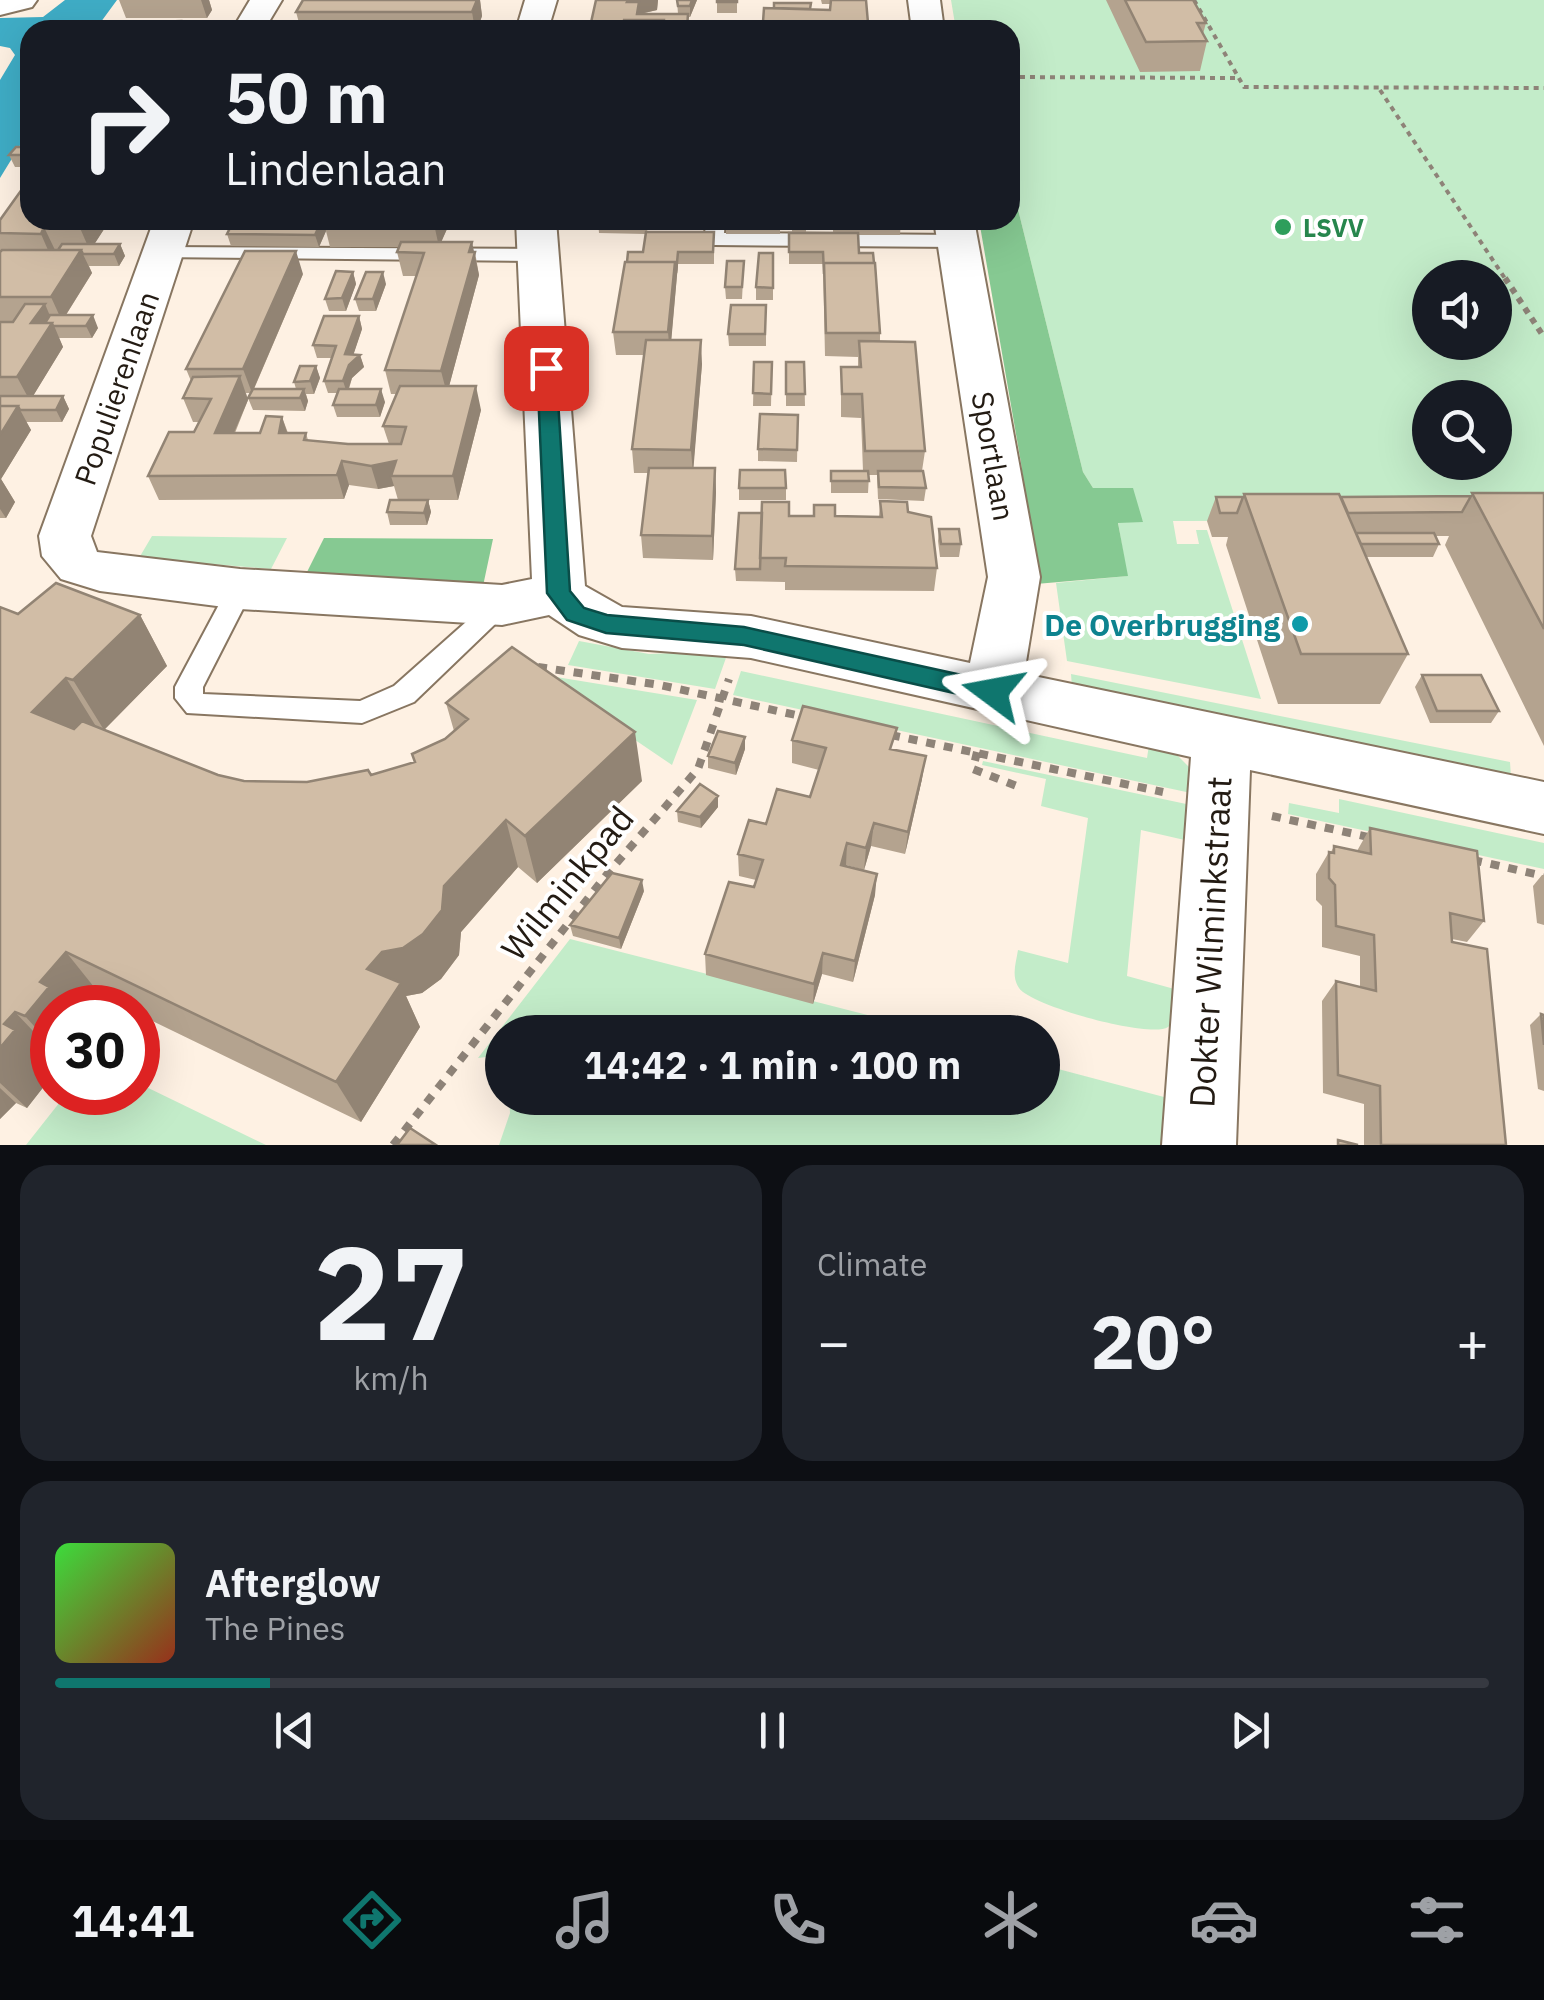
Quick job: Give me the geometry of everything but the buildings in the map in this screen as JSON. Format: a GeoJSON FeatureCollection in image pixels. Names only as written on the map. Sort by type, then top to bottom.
{"type":"FeatureCollection","features":[{"type":"Feature","properties":{"kind":"street"},"geometry":{"type":"LineString","coordinates":[[0,6],[22,0]]}},
{"type":"Feature","properties":{"kind":"street","name":"Sportlaan"},"geometry":{"type":"LineString","coordinates":[[956,230],[1014,577],[993,692]]}},
{"type":"Feature","properties":{"kind":"street","name":"Populierenlaan"},"geometry":{"type":"LineString","coordinates":[[168,237],[64,536],[68,556],[80,566],[100,572],[240,589]]}},
{"type":"Feature","properties":{"kind":"street"},"geometry":{"type":"LineString","coordinates":[[240,589],[483,622],[559,593],[538,238]]}},
{"type":"Feature","properties":{"kind":"street","name":"Dokter Wilminkstraat"},"geometry":{"type":"LineString","coordinates":[[559,593],[576,614],[606,624],[744,636],[1544,808]]}},
{"type":"Feature","properties":{"kind":"street","name":"Dokter Wilminkstraat"},"geometry":{"type":"LineString","coordinates":[[1199,1145],[1222,740]]}},
{"type":"Feature","properties":{"kind":"lane"},"geometry":{"type":"LineString","coordinates":[[715,230],[714,238],[956,230]]}},
{"type":"Feature","properties":{"kind":"lane"},"geometry":{"type":"LineString","coordinates":[[168,237],[538,238]]}},
{"type":"Feature","properties":{"kind":"lane"},"geometry":{"type":"LineString","coordinates":[[240,589],[189,687],[190,698],[197,705],[362,712],[404,694],[483,622]]}},
{"type":"Feature","properties":{"kind":"path"},"geometry":{"type":"LineString","coordinates":[[1194,0],[1244,86],[1380,90],[1544,88]]}},
{"type":"Feature","properties":{"kind":"path"},"geometry":{"type":"LineString","coordinates":[[1020,78],[1239,78]]}},
{"type":"Feature","properties":{"kind":"path"},"geometry":{"type":"LineString","coordinates":[[1380,90],[1544,337]]}},
{"type":"Feature","properties":{"kind":"path"},"geometry":{"type":"LineString","coordinates":[[483,622],[504,664],[660,684],[820,720]]}},
{"type":"Feature","properties":{"kind":"path","name":"Wilminkpad"},"geometry":{"type":"LineString","coordinates":[[393,1145],[608,873],[698,769],[744,636]]}},
{"type":"Feature","properties":{"kind":"path"},"geometry":{"type":"LineString","coordinates":[[879,732],[1394,842]]}},
{"type":"Feature","properties":{"kind":"path"},"geometry":{"type":"LineString","coordinates":[[976,752],[973,768],[1019,787]]}},
{"type":"Feature","properties":{"kind":"path"},"geometry":{"type":"LineString","coordinates":[[1469,859],[1544,876]]}},
{"type":"Feature","properties":{"kind":"path"},"geometry":{"type":"LineString","coordinates":[[407,1127],[419,1136]]}},
{"type":"Feature","properties":{"kind":"green space","name":"LSVV"},"geometry":{"type":"Polygon","coordinates":[[[951,0],[1544,0],[1544,520],[1173,521],[1177,544],[1199,544],[1196,530],[1207,530],[1261,699],[1067,661],[1056,583],[1127,576],[1118,522],[1143,521],[1093,488],[1083,472],[1020,217],[1020,20],[954,20],[951,0]]]}},
{"type":"Feature","properties":{"kind":"green space"},"geometry":{"type":"Polygon","coordinates":[[[1020,217],[1083,472],[1093,488],[1133,488],[1143,522],[1118,523],[1128,576],[1036,584],[1021,463],[981,230],[1020,230],[1020,217]]]}},
{"type":"Feature","properties":{"kind":"green space"},"geometry":{"type":"Polygon","coordinates":[[[152,536],[287,538],[271,569],[139,558],[152,536]]]}},
{"type":"Feature","properties":{"kind":"green space"},"geometry":{"type":"Polygon","coordinates":[[[324,538],[493,539],[483,586],[307,572],[324,538]]]}},
{"type":"Feature","properties":{"kind":"green space"},"geometry":{"type":"Polygon","coordinates":[[[579,641],[649,654],[724,651],[727,655],[715,689],[568,665],[579,641]]]}},
{"type":"Feature","properties":{"kind":"green space"},"geometry":{"type":"Polygon","coordinates":[[[741,671],[1147,758],[1149,745],[1170,748],[1194,772],[1191,793],[733,695],[741,671]]]}},
{"type":"Feature","properties":{"kind":"green space"},"geometry":{"type":"Polygon","coordinates":[[[538,674],[697,700],[672,765],[538,674]]]}},
{"type":"Feature","properties":{"kind":"green space"},"geometry":{"type":"Polygon","coordinates":[[[1071,674],[1510,762],[1511,777],[1072,687],[1071,674]]]}},
{"type":"Feature","properties":{"kind":"green space"},"geometry":{"type":"Polygon","coordinates":[[[983,761],[1191,805],[1189,841],[1141,830],[1127,976],[1178,990],[1175,1015],[1168,1027],[1157,1030],[1092,1019],[1045,1003],[1019,988],[1015,974],[1018,950],[1068,963],[1088,818],[1041,806],[1046,779],[982,765],[983,761]]]}},
{"type":"Feature","properties":{"kind":"green space"},"geometry":{"type":"Polygon","coordinates":[[[1339,799],[1544,843],[1544,869],[1288,814],[1289,803],[1339,813],[1339,799]]]}},
{"type":"Feature","properties":{"kind":"green space"},"geometry":{"type":"Polygon","coordinates":[[[570,939],[867,1015],[511,1015],[570,939]]]}},
{"type":"Feature","properties":{"kind":"green space"},"geometry":{"type":"Polygon","coordinates":[[[1060,1069],[1164,1097],[1161,1145],[499,1145],[509,1115],[1060,1115],[1060,1069]]]}},
{"type":"Feature","properties":{"kind":"green space"},"geometry":{"type":"Polygon","coordinates":[[[160,1094],[266,1145],[26,1145],[50,1115],[160,1115],[160,1094]]]}},
{"type":"Feature","properties":{"kind":"water"},"geometry":{"type":"Polygon","coordinates":[[[65,0],[117,0],[102,20],[20,20],[20,145],[0,178],[0,80],[15,55],[10,48],[0,46],[0,18],[43,17],[65,0]]]}},
{"type":"Feature","properties":{"kind":"place","name":"LSVV"},"geometry":{"type":"Point","coordinates":[1283,227]}},
{"type":"Feature","properties":{"kind":"place","name":"De Overbrugging"},"geometry":{"type":"Point","coordinates":[1300,624]}},
{"type":"Feature","properties":{"kind":"route"},"geometry":{"type":"LineString","coordinates":[[546,368],[559,593],[576,614],[606,624],[744,636],[993,692]]}}]}
